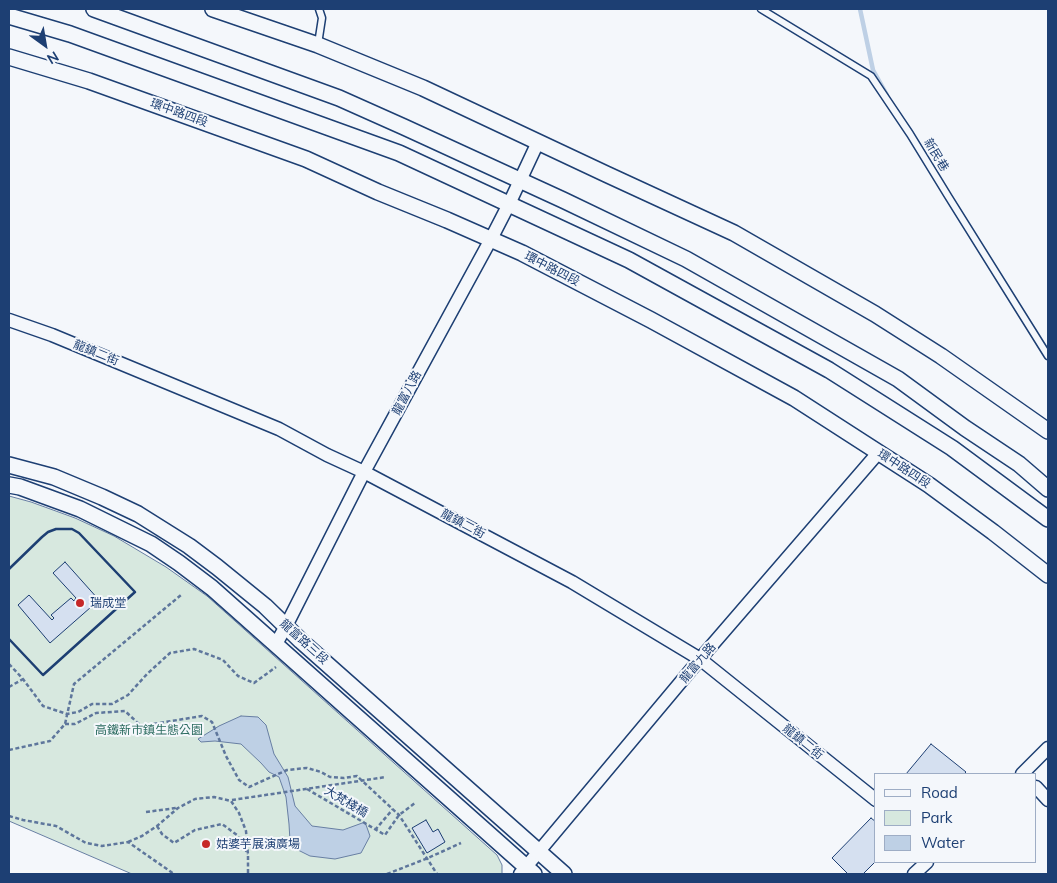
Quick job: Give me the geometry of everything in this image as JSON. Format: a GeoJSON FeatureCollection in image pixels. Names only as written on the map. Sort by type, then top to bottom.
{"type":"FeatureCollection","features":[{"type":"Feature","properties":{"kind":"street"},"geometry":{"type":"LineString","coordinates":[[94,9],[339,98],[520,180],[686,259],[898,379],[965,428],[1019,464],[1048,488]]}},
{"type":"Feature","properties":{"kind":"street"},"geometry":{"type":"LineString","coordinates":[[213,9],[318,44],[423,88],[742,238],[875,314],[942,356],[1048,431]]}},
{"type":"Feature","properties":{"kind":"street"},"geometry":{"type":"LineString","coordinates":[[9,16],[70,34],[399,153],[629,260],[829,370],[952,448],[1048,519]]}},
{"type":"Feature","properties":{"kind":"street","name":"環中路四段"},"geometry":{"type":"LineString","coordinates":[[9,57],[89,81],[306,159],[522,254],[651,320],[794,398],[929,485],[1048,575]]}},
{"type":"Feature","properties":{"kind":"street","name":"龍富八路"},"geometry":{"type":"LineString","coordinates":[[276,644],[364,472],[491,239],[538,142]]}},
{"type":"Feature","properties":{"kind":"street","name":"龍鎮二街"},"geometry":{"type":"LineString","coordinates":[[9,320],[52,335],[279,429],[572,582],[700,659],[874,798]]}},
{"type":"Feature","properties":{"kind":"street","name":"龍富九路"},"geometry":{"type":"LineString","coordinates":[[526,872],[539,852],[700,659],[878,453]]}},
{"type":"Feature","properties":{"kind":"street","name":"龍富路三段"},"geometry":{"type":"LineString","coordinates":[[9,465],[54,477],[102,497],[138,514],[189,546],[265,606],[301,641],[564,874]]}},
{"type":"Feature","properties":{"kind":"street","name":"龍富路三段"},"geometry":{"type":"LineString","coordinates":[[9,485],[80,509],[151,544],[179,563],[212,588],[276,644],[526,872]]}},
{"type":"Feature","properties":{"kind":"street"},"geometry":{"type":"LineString","coordinates":[[1023,773],[1048,748]]}},
{"type":"Feature","properties":{"kind":"street"},"geometry":{"type":"LineString","coordinates":[[1037,788],[1048,800]]}},
{"type":"Feature","properties":{"kind":"street"},"geometry":{"type":"LineString","coordinates":[[914,874],[927,863]]}},
{"type":"Feature","properties":{"kind":"lane"},"geometry":{"type":"LineString","coordinates":[[318,44],[322,18],[319,9]]}},
{"type":"Feature","properties":{"kind":"lane","name":"新民巷"},"geometry":{"type":"LineString","coordinates":[[761,9],[871,76],[910,134],[1048,356]]}},
{"type":"Feature","properties":{"kind":"path"},"geometry":{"type":"LineString","coordinates":[[9,750],[50,742],[65,724],[74,684],[181,595]]}},
{"type":"Feature","properties":{"kind":"path"},"geometry":{"type":"LineString","coordinates":[[9,664],[44,706],[67,714],[78,712],[92,704],[112,704],[128,696],[147,674],[170,653],[194,649],[223,660],[238,676],[254,683],[276,667]]}},
{"type":"Feature","properties":{"kind":"path"},"geometry":{"type":"LineString","coordinates":[[9,687],[23,679]]}},
{"type":"Feature","properties":{"kind":"path"},"geometry":{"type":"LineString","coordinates":[[65,724],[75,724],[96,713],[125,712],[141,726],[202,716],[212,722],[226,756],[239,780],[249,787],[287,770],[307,768],[322,772],[330,777],[344,778],[357,776],[400,815],[437,874]]}},
{"type":"Feature","properties":{"kind":"path"},"geometry":{"type":"LineString","coordinates":[[361,780],[386,776]]}},
{"type":"Feature","properties":{"kind":"path","name":"大梵棧橋"},"geometry":{"type":"LineString","coordinates":[[178,808],[195,799],[214,797],[231,800],[361,780]]}},
{"type":"Feature","properties":{"kind":"path","name":"大梵棧橋"},"geometry":{"type":"LineString","coordinates":[[307,789],[385,835],[400,815]]}},
{"type":"Feature","properties":{"kind":"path"},"geometry":{"type":"LineString","coordinates":[[231,800],[239,813],[246,831],[248,874]]}},
{"type":"Feature","properties":{"kind":"path"},"geometry":{"type":"LineString","coordinates":[[400,815],[415,803]]}},
{"type":"Feature","properties":{"kind":"path"},"geometry":{"type":"LineString","coordinates":[[146,812],[178,808]]}},
{"type":"Feature","properties":{"kind":"path"},"geometry":{"type":"LineString","coordinates":[[9,816],[56,826],[86,843],[102,846],[128,842],[142,836],[178,808]]}},
{"type":"Feature","properties":{"kind":"path","name":"大梵棧橋"},"geometry":{"type":"LineString","coordinates":[[375,830],[393,809]]}},
{"type":"Feature","properties":{"kind":"path"},"geometry":{"type":"LineString","coordinates":[[157,826],[162,834],[174,843],[196,830],[222,824],[237,835],[248,855]]}},
{"type":"Feature","properties":{"kind":"path"},"geometry":{"type":"LineString","coordinates":[[128,842],[174,874]]}},
{"type":"Feature","properties":{"kind":"path"},"geometry":{"type":"LineString","coordinates":[[387,874],[461,843]]}},
{"type":"Feature","properties":{"kind":"green space","name":"高鐵新市鎮生態公園"},"geometry":{"type":"Polygon","coordinates":[[[9,496],[75,518],[114,536],[166,567],[207,596],[497,855],[502,865],[502,874],[132,874],[9,821],[9,496]]]}},
{"type":"Feature","properties":{"kind":"water"},"geometry":{"type":"Polygon","coordinates":[[[241,716],[258,717],[266,725],[274,754],[288,777],[295,806],[312,826],[343,830],[365,822],[370,836],[361,853],[335,859],[310,856],[298,850],[290,841],[286,797],[279,777],[269,772],[241,744],[215,741],[201,742],[198,739],[219,726],[241,716]]]}},
{"type":"Feature","properties":{"kind":"building","name":"瑞成堂"},"geometry":{"type":"Polygon","coordinates":[[[65,562],[99,600],[50,643],[18,605],[29,595],[52,620],[54,618],[51,615],[71,598],[74,601],[76,598],[53,573],[65,562]]]}},
{"type":"Feature","properties":{"kind":"building"},"geometry":{"type":"Polygon","coordinates":[[[931,744],[966,772],[965,773],[907,773],[931,744]]]}},
{"type":"Feature","properties":{"kind":"building"},"geometry":{"type":"Polygon","coordinates":[[[871,818],[874,820],[874,863],[863,874],[848,874],[832,858],[871,818]]]}},
{"type":"Feature","properties":{"kind":"building"},"geometry":{"type":"Polygon","coordinates":[[[426,820],[433,832],[438,829],[445,842],[427,853],[412,828],[426,820]]]}},
{"type":"Feature","properties":{"kind":"waterway"},"geometry":{"type":"LineString","coordinates":[[860,9],[873,70],[887,95]]}},
{"type":"Feature","properties":{"kind":"wall"},"geometry":{"type":"LineString","coordinates":[[9,569],[48,532],[56,529],[72,529],[79,533],[135,592],[43,675],[9,639]]}},
{"type":"Feature","properties":{"kind":"place","name":"瑞成堂"},"geometry":{"type":"Point","coordinates":[80,603]}},
{"type":"Feature","properties":{"kind":"place","name":"姑婆芋展演廣場"},"geometry":{"type":"Point","coordinates":[206,844]}}]}
